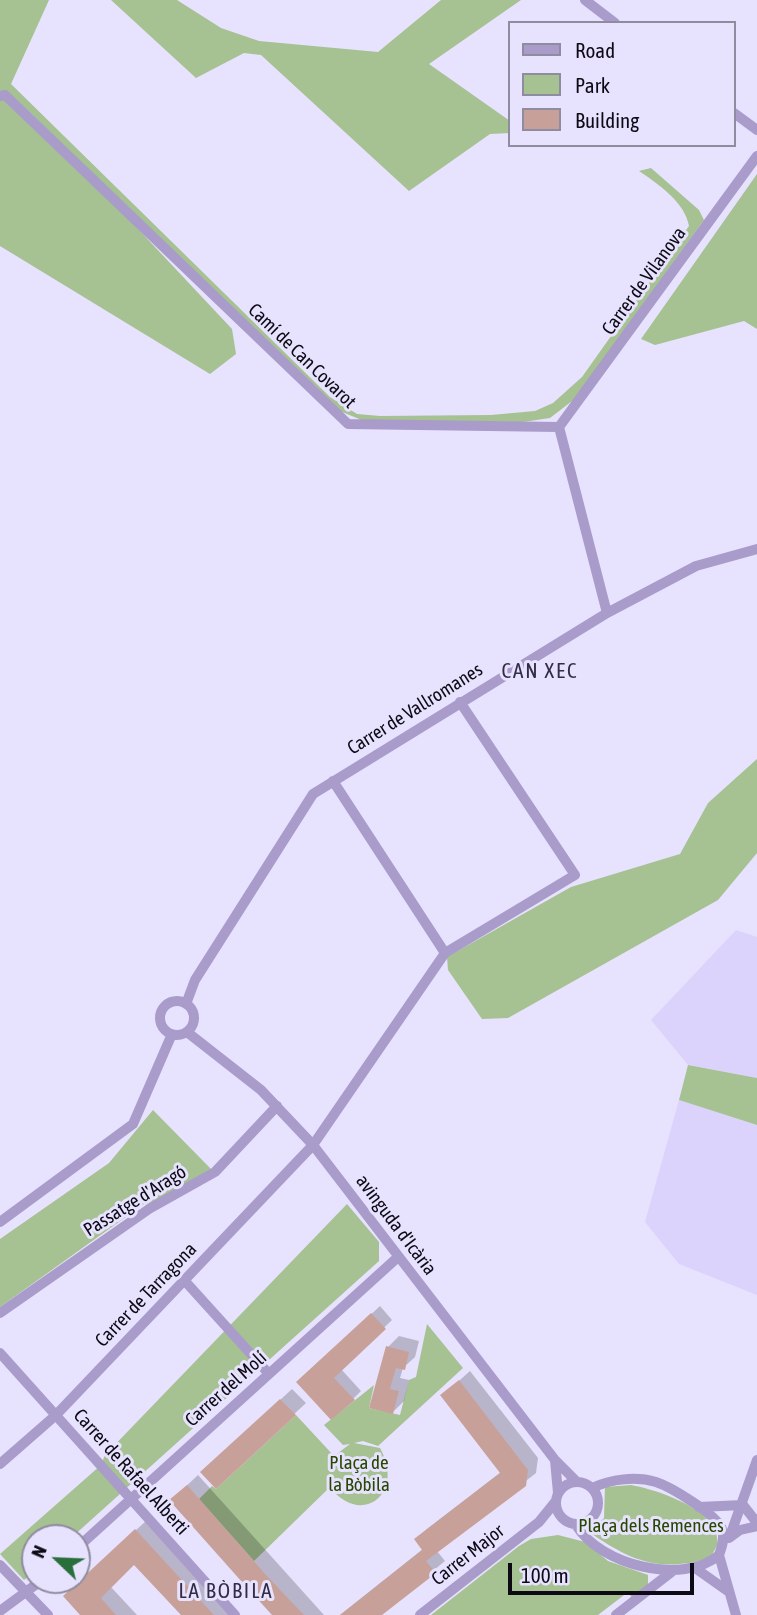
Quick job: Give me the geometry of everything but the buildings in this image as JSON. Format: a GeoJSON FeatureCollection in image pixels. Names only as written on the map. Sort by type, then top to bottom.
{"type":"FeatureCollection","features":[{"type":"Feature","properties":{"kind":"street"},"geometry":{"type":"LineString","coordinates":[[585,0],[612,21]]}},
{"type":"Feature","properties":{"kind":"street","name":"Camí de Can Covarot"},"geometry":{"type":"LineString","coordinates":[[0,96],[5,96],[348,424],[559,427]]}},
{"type":"Feature","properties":{"kind":"street"},"geometry":{"type":"LineString","coordinates":[[736,114],[757,130]]}},
{"type":"Feature","properties":{"kind":"street","name":"Carrer de Vilanova"},"geometry":{"type":"LineString","coordinates":[[559,427],[757,156]]}},
{"type":"Feature","properties":{"kind":"street"},"geometry":{"type":"LineString","coordinates":[[559,427],[607,613]]}},
{"type":"Feature","properties":{"kind":"street","name":"Carrer de Vallromanes"},"geometry":{"type":"LineString","coordinates":[[186,1004],[195,980],[313,794],[607,613],[696,566],[757,549]]}},
{"type":"Feature","properties":{"kind":"street"},"geometry":{"type":"LineString","coordinates":[[333,781],[445,953],[575,875],[460,702]]}},
{"type":"Feature","properties":{"kind":"street","name":"Carrer de Tarragona"},"geometry":{"type":"LineString","coordinates":[[0,1464],[56,1415],[313,1145],[445,953]]}},
{"type":"Feature","properties":{"kind":"street"},"geometry":{"type":"LineString","coordinates":[[175,1002],[186,1004],[194,1017],[187,1032],[172,1034],[161,1023],[162,1012],[175,1002]]}},
{"type":"Feature","properties":{"kind":"street","name":"avinguda d'Icària"},"geometry":{"type":"LineString","coordinates":[[187,1032],[219,1054],[276,1106],[313,1145],[555,1460],[577,1482]]}},
{"type":"Feature","properties":{"kind":"street"},"geometry":{"type":"LineString","coordinates":[[0,1222],[134,1124],[172,1034]]}},
{"type":"Feature","properties":{"kind":"street","name":"Passatge d'Aragó"},"geometry":{"type":"LineString","coordinates":[[0,1312],[149,1209],[215,1172],[276,1106]]}},
{"type":"Feature","properties":{"kind":"street","name":"Carrer del Molí"},"geometry":{"type":"LineString","coordinates":[[91,1535],[398,1257]]}},
{"type":"Feature","properties":{"kind":"street"},"geometry":{"type":"LineString","coordinates":[[184,1280],[269,1374]]}},
{"type":"Feature","properties":{"kind":"street","name":"Carrer de Rafael Alberti"},"geometry":{"type":"LineString","coordinates":[[0,1353],[235,1615]]}},
{"type":"Feature","properties":{"kind":"street"},"geometry":{"type":"LineString","coordinates":[[555,1460],[558,1514],[564,1521]]}},
{"type":"Feature","properties":{"kind":"street"},"geometry":{"type":"LineString","coordinates":[[538,1522],[564,1521],[576,1525],[594,1544],[634,1564],[674,1570],[695,1568],[719,1555],[743,1505],[757,1460]]}},
{"type":"Feature","properties":{"kind":"street"},"geometry":{"type":"LineString","coordinates":[[592,1488],[616,1480],[656,1482],[699,1507],[721,1527],[727,1539]]}},
{"type":"Feature","properties":{"kind":"street"},"geometry":{"type":"LineString","coordinates":[[557,1497],[566,1485],[577,1482],[592,1488],[598,1499],[595,1516],[587,1523],[576,1525]]}},
{"type":"Feature","properties":{"kind":"street","name":"Carrer Major"},"geometry":{"type":"LineString","coordinates":[[420,1615],[538,1522],[557,1497]]}},
{"type":"Feature","properties":{"kind":"street"},"geometry":{"type":"LineString","coordinates":[[699,1507],[743,1505]]}},
{"type":"Feature","properties":{"kind":"street"},"geometry":{"type":"LineString","coordinates":[[727,1539],[756,1525],[743,1505]]}},
{"type":"Feature","properties":{"kind":"street"},"geometry":{"type":"LineString","coordinates":[[719,1555],[736,1615]]}},
{"type":"Feature","properties":{"kind":"street"},"geometry":{"type":"LineString","coordinates":[[0,1565],[21,1586]]}},
{"type":"Feature","properties":{"kind":"street"},"geometry":{"type":"LineString","coordinates":[[695,1568],[729,1592]]}},
{"type":"Feature","properties":{"kind":"street"},"geometry":{"type":"LineString","coordinates":[[616,1615],[674,1570]]}},
{"type":"Feature","properties":{"kind":"street"},"geometry":{"type":"LineString","coordinates":[[0,1611],[26,1594]]}},
{"type":"Feature","properties":{"kind":"street"},"geometry":{"type":"LineString","coordinates":[[29,1594],[48,1615]]}},
{"type":"Feature","properties":{"kind":"shaded area"},"geometry":{"type":"Polygon","coordinates":[[[736,930],[757,937],[757,1078],[688,1065],[651,1020],[736,930]]]}},
{"type":"Feature","properties":{"kind":"shaded area"},"geometry":{"type":"Polygon","coordinates":[[[679,1100],[757,1125],[757,1295],[679,1264],[645,1222],[679,1100]]]}},
{"type":"Feature","properties":{"kind":"green space"},"geometry":{"type":"Polygon","coordinates":[[[0,0],[49,0],[11,84],[330,397],[357,414],[491,415],[535,411],[553,403],[582,377],[689,226],[676,201],[639,171],[651,168],[699,210],[704,220],[576,398],[550,418],[523,422],[364,421],[335,409],[16,99],[232,329],[236,354],[210,374],[0,246],[0,0]]]}},
{"type":"Feature","properties":{"kind":"green space"},"geometry":{"type":"Polygon","coordinates":[[[111,0],[177,0],[221,28],[259,41],[378,52],[441,0],[521,0],[429,64],[508,120],[508,133],[490,134],[409,191],[261,55],[244,53],[196,78],[111,0]]]}},
{"type":"Feature","properties":{"kind":"green space"},"geometry":{"type":"Polygon","coordinates":[[[757,174],[757,329],[744,321],[655,345],[641,339],[757,174]]]}},
{"type":"Feature","properties":{"kind":"green space"},"geometry":{"type":"Polygon","coordinates":[[[757,759],[757,853],[718,900],[508,1018],[482,1019],[448,970],[447,957],[571,887],[680,854],[708,803],[757,759]]]}},
{"type":"Feature","properties":{"kind":"green space"},"geometry":{"type":"Polygon","coordinates":[[[688,1065],[757,1078],[757,1125],[679,1100],[688,1065]]]}},
{"type":"Feature","properties":{"kind":"green space"},"geometry":{"type":"Polygon","coordinates":[[[153,1110],[211,1169],[155,1205],[144,1204],[0,1307],[0,1239],[109,1163],[153,1110]]]}},
{"type":"Feature","properties":{"kind":"green space"},"geometry":{"type":"Polygon","coordinates":[[[347,1204],[379,1242],[379,1261],[87,1524],[34,1524],[101,1465],[105,1455],[347,1204]]]}},
{"type":"Feature","properties":{"kind":"green space","name":"Plaça de la Bòbila"},"geometry":{"type":"Polygon","coordinates":[[[427,1324],[463,1368],[378,1446],[363,1441],[354,1443],[380,1448],[387,1465],[384,1492],[366,1505],[354,1504],[342,1499],[330,1487],[254,1561],[199,1499],[212,1486],[216,1489],[296,1415],[334,1456],[350,1444],[343,1445],[324,1425],[374,1385],[369,1408],[400,1415],[409,1380],[416,1377],[427,1324]]]}},
{"type":"Feature","properties":{"kind":"green space","name":"Plaça dels Remences"},"geometry":{"type":"Polygon","coordinates":[[[631,1485],[677,1499],[708,1520],[715,1530],[718,1544],[710,1558],[675,1564],[646,1562],[618,1550],[589,1532],[604,1518],[605,1487],[631,1485]]]}},
{"type":"Feature","properties":{"kind":"green space"},"geometry":{"type":"Polygon","coordinates":[[[21,1535],[21,1577],[0,1554],[21,1535]]]}},
{"type":"Feature","properties":{"kind":"green space"},"geometry":{"type":"Polygon","coordinates":[[[558,1535],[585,1542],[608,1561],[648,1575],[648,1590],[634,1601],[628,1592],[598,1615],[431,1615],[519,1546],[531,1539],[558,1535]]]}},
{"type":"Feature","properties":{"kind":"district","name":"CAN XEC"},"geometry":{"type":"Point","coordinates":[540,671]}},
{"type":"Feature","properties":{"kind":"district","name":"LA BÒBILA"},"geometry":{"type":"Point","coordinates":[226,1591]}}]}
